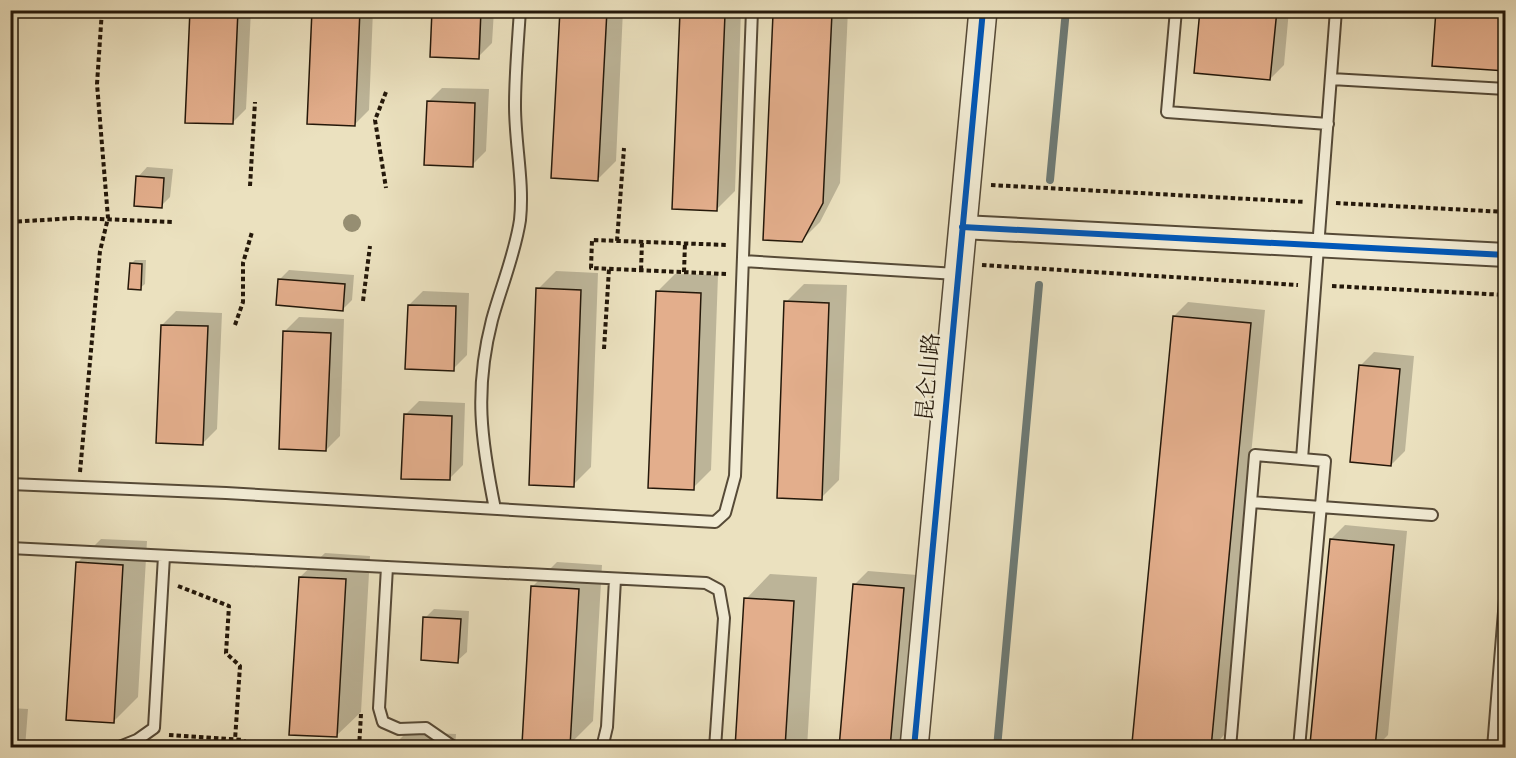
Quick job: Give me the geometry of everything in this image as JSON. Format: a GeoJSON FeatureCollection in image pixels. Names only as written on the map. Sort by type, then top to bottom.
{"type":"FeatureCollection","features":[{"type":"Feature","properties":{"kind":"street","name":"昆仑山路"},"geometry":{"type":"LineString","coordinates":[[914,747],[983,10]]}},
{"type":"Feature","properties":{"kind":"street"},"geometry":{"type":"LineString","coordinates":[[963,227],[1506,255]]}},
{"type":"Feature","properties":{"kind":"lane"},"geometry":{"type":"LineString","coordinates":[[495,509],[483,451],[479,395],[492,323],[514,250],[520,220],[521,192],[515,105],[520,10]]}},
{"type":"Feature","properties":{"kind":"lane"},"geometry":{"type":"LineString","coordinates":[[10,484],[715,522],[725,513],[735,476],[752,10]]}},
{"type":"Feature","properties":{"kind":"lane"},"geometry":{"type":"LineString","coordinates":[[1176,10],[1167,112],[1328,124]]}},
{"type":"Feature","properties":{"kind":"lane"},"geometry":{"type":"LineString","coordinates":[[1302,459],[1336,10]]}},
{"type":"Feature","properties":{"kind":"lane"},"geometry":{"type":"LineString","coordinates":[[1331,79],[1506,89]]}},
{"type":"Feature","properties":{"kind":"lane"},"geometry":{"type":"LineString","coordinates":[[743,261],[958,269]]}},
{"type":"Feature","properties":{"kind":"lane"},"geometry":{"type":"LineString","coordinates":[[1230,747],[1255,455],[1324,461],[1299,747]]}},
{"type":"Feature","properties":{"kind":"lane"},"geometry":{"type":"LineString","coordinates":[[1251,502],[1431,515]]}},
{"type":"Feature","properties":{"kind":"lane"},"geometry":{"type":"LineString","coordinates":[[10,548],[706,583],[718,590],[724,618],[715,747]]}},
{"type":"Feature","properties":{"kind":"lane"},"geometry":{"type":"LineString","coordinates":[[117,747],[136,740],[154,728],[164,556]]}},
{"type":"Feature","properties":{"kind":"lane"},"geometry":{"type":"LineString","coordinates":[[387,567],[379,708],[382,722],[399,729],[426,728],[455,747]]}},
{"type":"Feature","properties":{"kind":"lane"},"geometry":{"type":"LineString","coordinates":[[602,747],[607,727],[615,579]]}},
{"type":"Feature","properties":{"kind":"lane"},"geometry":{"type":"LineString","coordinates":[[1493,747],[1506,587]]}},
{"type":"Feature","properties":{"kind":"path"},"geometry":{"type":"LineString","coordinates":[[79,487],[100,251],[108,218],[97,84],[102,10]]}},
{"type":"Feature","properties":{"kind":"path"},"geometry":{"type":"LineString","coordinates":[[386,92],[375,120],[386,188]]}},
{"type":"Feature","properties":{"kind":"path"},"geometry":{"type":"LineString","coordinates":[[250,186],[255,102]]}},
{"type":"Feature","properties":{"kind":"path"},"geometry":{"type":"LineString","coordinates":[[617,241],[624,148]]}},
{"type":"Feature","properties":{"kind":"path"},"geometry":{"type":"LineString","coordinates":[[967,184],[1506,212]]}},
{"type":"Feature","properties":{"kind":"path"},"geometry":{"type":"LineString","coordinates":[[10,222],[108,218],[172,222]]}},
{"type":"Feature","properties":{"kind":"path"},"geometry":{"type":"LineString","coordinates":[[235,326],[243,302],[242,269],[252,232]]}},
{"type":"Feature","properties":{"kind":"path"},"geometry":{"type":"LineString","coordinates":[[742,275],[591,268],[592,240],[743,246]]}},
{"type":"Feature","properties":{"kind":"path"},"geometry":{"type":"LineString","coordinates":[[641,270],[642,242]]}},
{"type":"Feature","properties":{"kind":"path"},"geometry":{"type":"LineString","coordinates":[[684,272],[685,243]]}},
{"type":"Feature","properties":{"kind":"path"},"geometry":{"type":"LineString","coordinates":[[363,301],[370,246]]}},
{"type":"Feature","properties":{"kind":"path"},"geometry":{"type":"LineString","coordinates":[[604,349],[609,269]]}},
{"type":"Feature","properties":{"kind":"path"},"geometry":{"type":"LineString","coordinates":[[958,269],[1506,295]]}},
{"type":"Feature","properties":{"kind":"path"},"geometry":{"type":"LineString","coordinates":[[176,597],[178,557]]}},
{"type":"Feature","properties":{"kind":"path"},"geometry":{"type":"LineString","coordinates":[[177,586],[229,606],[226,653],[240,666],[235,740]]}},
{"type":"Feature","properties":{"kind":"path"},"geometry":{"type":"LineString","coordinates":[[169,724],[169,735],[243,740],[253,747]]}},
{"type":"Feature","properties":{"kind":"building"},"geometry":{"type":"Polygon","coordinates":[[[190,10],[238,10],[233,124],[185,123],[190,10]]]}},
{"type":"Feature","properties":{"kind":"building"},"geometry":{"type":"Polygon","coordinates":[[[312,10],[360,10],[355,126],[307,124],[312,10]]]}},
{"type":"Feature","properties":{"kind":"building"},"geometry":{"type":"Polygon","coordinates":[[[432,10],[481,10],[479,59],[430,57],[432,10]]]}},
{"type":"Feature","properties":{"kind":"building"},"geometry":{"type":"Polygon","coordinates":[[[560,10],[607,10],[598,181],[551,178],[560,10]]]}},
{"type":"Feature","properties":{"kind":"building"},"geometry":{"type":"Polygon","coordinates":[[[1200,10],[1277,10],[1270,80],[1194,73],[1200,10]]]}},
{"type":"Feature","properties":{"kind":"building"},"geometry":{"type":"Polygon","coordinates":[[[1436,10],[1506,10],[1506,71],[1432,66],[1436,10]]]}},
{"type":"Feature","properties":{"kind":"building"},"geometry":{"type":"Polygon","coordinates":[[[680,12],[725,14],[717,211],[672,209],[680,12]]]}},
{"type":"Feature","properties":{"kind":"building"},"geometry":{"type":"Polygon","coordinates":[[[832,13],[823,203],[802,242],[763,240],[773,14],[832,13]]]}},
{"type":"Feature","properties":{"kind":"building"},"geometry":{"type":"Polygon","coordinates":[[[427,101],[475,103],[473,167],[424,165],[427,101]]]}},
{"type":"Feature","properties":{"kind":"building"},"geometry":{"type":"Polygon","coordinates":[[[136,176],[164,178],[162,208],[134,206],[136,176]]]}},
{"type":"Feature","properties":{"kind":"building"},"geometry":{"type":"Polygon","coordinates":[[[130,263],[142,264],[141,290],[128,289],[130,263]]]}},
{"type":"Feature","properties":{"kind":"building"},"geometry":{"type":"Polygon","coordinates":[[[278,279],[345,284],[343,311],[276,305],[278,279]]]}},
{"type":"Feature","properties":{"kind":"building"},"geometry":{"type":"Polygon","coordinates":[[[536,288],[581,290],[574,487],[529,485],[536,288]]]}},
{"type":"Feature","properties":{"kind":"building"},"geometry":{"type":"Polygon","coordinates":[[[656,291],[701,293],[694,490],[648,488],[656,291]]]}},
{"type":"Feature","properties":{"kind":"building"},"geometry":{"type":"Polygon","coordinates":[[[784,301],[829,303],[822,500],[777,498],[784,301]]]}},
{"type":"Feature","properties":{"kind":"building"},"geometry":{"type":"Polygon","coordinates":[[[408,305],[456,306],[454,371],[405,369],[408,305]]]}},
{"type":"Feature","properties":{"kind":"building"},"geometry":{"type":"Polygon","coordinates":[[[1173,316],[1251,323],[1211,748],[1132,743],[1173,316]]]}},
{"type":"Feature","properties":{"kind":"building"},"geometry":{"type":"Polygon","coordinates":[[[161,325],[208,326],[203,445],[156,443],[161,325]]]}},
{"type":"Feature","properties":{"kind":"building"},"geometry":{"type":"Polygon","coordinates":[[[283,331],[331,333],[326,451],[279,449],[283,331]]]}},
{"type":"Feature","properties":{"kind":"building"},"geometry":{"type":"Polygon","coordinates":[[[1359,365],[1400,369],[1391,466],[1350,462],[1359,365]]]}},
{"type":"Feature","properties":{"kind":"building"},"geometry":{"type":"Polygon","coordinates":[[[404,414],[452,416],[450,480],[401,479],[404,414]]]}},
{"type":"Feature","properties":{"kind":"building"},"geometry":{"type":"Polygon","coordinates":[[[1330,539],[1394,545],[1375,748],[1310,744],[1330,539]]]}},
{"type":"Feature","properties":{"kind":"building"},"geometry":{"type":"Polygon","coordinates":[[[76,562],[123,565],[114,723],[66,720],[76,562]]]}},
{"type":"Feature","properties":{"kind":"building"},"geometry":{"type":"Polygon","coordinates":[[[299,577],[346,579],[337,737],[289,735],[299,577]]]}},
{"type":"Feature","properties":{"kind":"building"},"geometry":{"type":"Polygon","coordinates":[[[853,584],[904,588],[890,748],[839,748],[853,584]]]}},
{"type":"Feature","properties":{"kind":"building"},"geometry":{"type":"Polygon","coordinates":[[[531,586],[579,589],[570,747],[522,744],[531,586]]]}},
{"type":"Feature","properties":{"kind":"building"},"geometry":{"type":"Polygon","coordinates":[[[744,598],[794,601],[785,748],[735,748],[744,598]]]}},
{"type":"Feature","properties":{"kind":"building"},"geometry":{"type":"Polygon","coordinates":[[[423,617],[461,619],[458,663],[421,660],[423,617]]]}},
{"type":"Feature","properties":{"kind":"waterway"},"geometry":{"type":"LineString","coordinates":[[1050,180],[1066,10]]}},
{"type":"Feature","properties":{"kind":"waterway"},"geometry":{"type":"LineString","coordinates":[[997,748],[1039,285]]}},
{"type":"Feature","properties":{"kind":"cycle path"},"geometry":{"type":"LineString","coordinates":[[914,748],[983,10]]}},
{"type":"Feature","properties":{"kind":"cycle path"},"geometry":{"type":"LineString","coordinates":[[962,227],[1506,255]]}}]}
